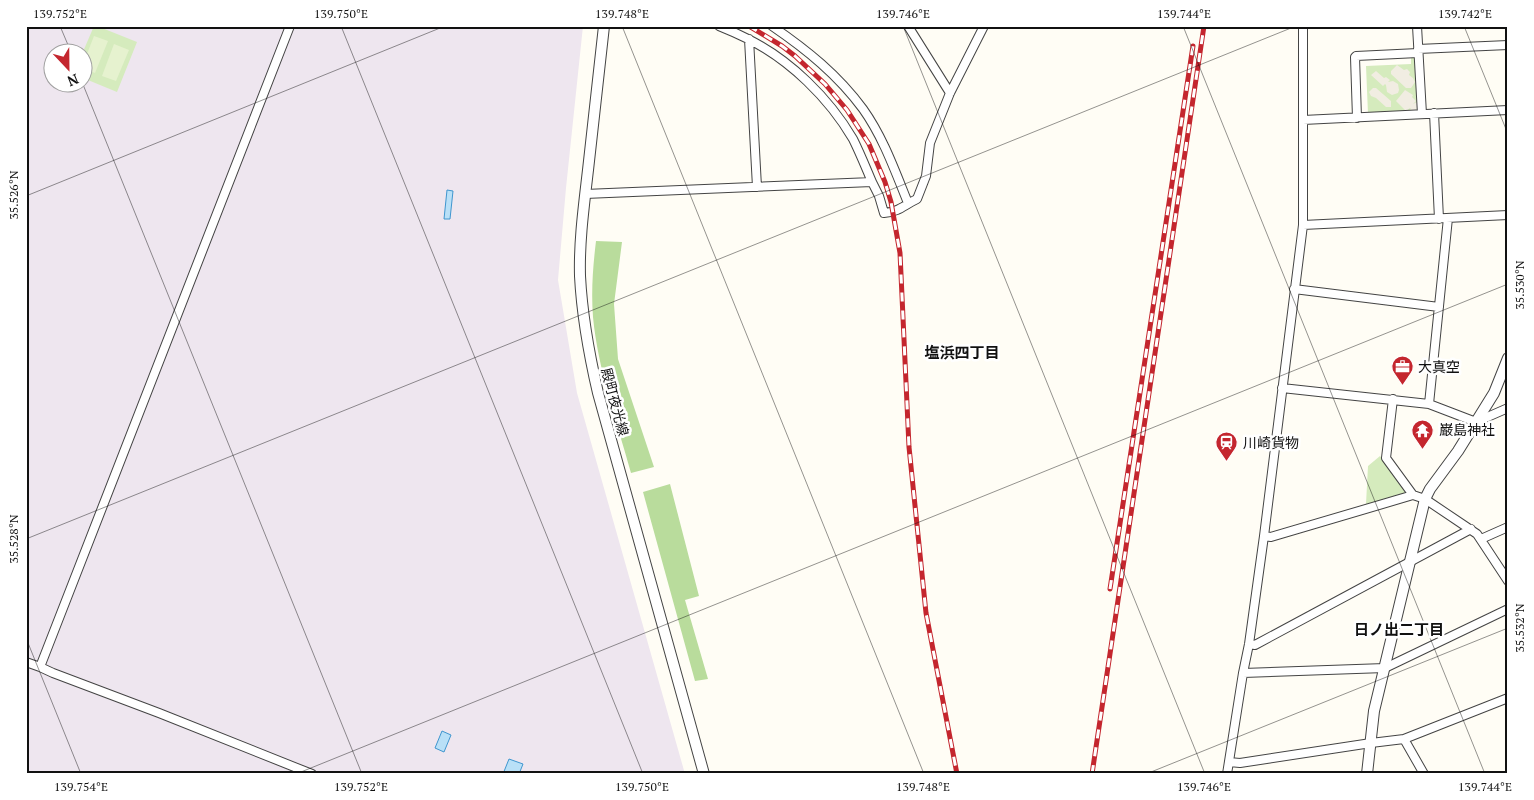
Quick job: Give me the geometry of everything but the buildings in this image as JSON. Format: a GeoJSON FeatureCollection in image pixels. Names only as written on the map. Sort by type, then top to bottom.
{"type":"FeatureCollection","features":[{"type":"Feature","properties":{"kind":"street"},"geometry":{"type":"LineString","coordinates":[[40,667],[290,26]]}},
{"type":"Feature","properties":{"kind":"street","name":"殿町夜光線"},"geometry":{"type":"LineString","coordinates":[[604,26],[585,194],[580,275],[584,325],[598,393],[704,774]]}},
{"type":"Feature","properties":{"kind":"street"},"geometry":{"type":"LineString","coordinates":[[719,26],[749,39],[771,52],[791,67],[826,102],[853,140],[879,196],[884,213],[894,212],[917,199],[926,176],[930,143],[950,93],[984,26]]}},
{"type":"Feature","properties":{"kind":"street"},"geometry":{"type":"LineString","coordinates":[[772,26],[823,64],[864,110],[892,162],[908,203]]}},
{"type":"Feature","properties":{"kind":"street"},"geometry":{"type":"LineString","coordinates":[[908,26],[950,93]]}},
{"type":"Feature","properties":{"kind":"street"},"geometry":{"type":"LineString","coordinates":[[1228,774],[1264,536],[1303,225],[1303,26]]}},
{"type":"Feature","properties":{"kind":"street"},"geometry":{"type":"LineString","coordinates":[[1417,26],[1422,114]]}},
{"type":"Feature","properties":{"kind":"street"},"geometry":{"type":"LineString","coordinates":[[749,39],[757,187]]}},
{"type":"Feature","properties":{"kind":"street"},"geometry":{"type":"LineString","coordinates":[[1357,118],[1356,56],[1508,45]]}},
{"type":"Feature","properties":{"kind":"street"},"geometry":{"type":"LineString","coordinates":[[1303,120],[1508,110]]}},
{"type":"Feature","properties":{"kind":"street"},"geometry":{"type":"LineString","coordinates":[[1434,113],[1439,219]]}},
{"type":"Feature","properties":{"kind":"street"},"geometry":{"type":"LineString","coordinates":[[585,194],[872,182]]}},
{"type":"Feature","properties":{"kind":"street"},"geometry":{"type":"LineString","coordinates":[[1303,225],[1508,216]]}},
{"type":"Feature","properties":{"kind":"street"},"geometry":{"type":"LineString","coordinates":[[1429,404],[1448,218]]}},
{"type":"Feature","properties":{"kind":"street"},"geometry":{"type":"LineString","coordinates":[[1294,289],[1439,307]]}},
{"type":"Feature","properties":{"kind":"street"},"geometry":{"type":"LineString","coordinates":[[1367,774],[1374,711],[1425,499],[1430,489],[1458,451],[1499,384],[1508,358]]}},
{"type":"Feature","properties":{"kind":"street"},"geometry":{"type":"LineString","coordinates":[[1282,388],[1429,404],[1476,422],[1508,408]]}},
{"type":"Feature","properties":{"kind":"street"},"geometry":{"type":"LineString","coordinates":[[1393,399],[1386,458],[1413,495]]}},
{"type":"Feature","properties":{"kind":"street"},"geometry":{"type":"LineString","coordinates":[[1264,536],[1271,537],[1413,495],[1425,499],[1472,529],[1481,539],[1508,581]]}},
{"type":"Feature","properties":{"kind":"street"},"geometry":{"type":"LineString","coordinates":[[1481,539],[1508,527]]}},
{"type":"Feature","properties":{"kind":"street"},"geometry":{"type":"LineString","coordinates":[[1248,644],[1255,645],[1472,529]]}},
{"type":"Feature","properties":{"kind":"street"},"geometry":{"type":"LineString","coordinates":[[1243,673],[1385,668],[1508,609]]}},
{"type":"Feature","properties":{"kind":"street"},"geometry":{"type":"LineString","coordinates":[[26,662],[312,774]]}},
{"type":"Feature","properties":{"kind":"street"},"geometry":{"type":"LineString","coordinates":[[1229,762],[1240,763],[1404,739],[1508,698]]}},
{"type":"Feature","properties":{"kind":"street"},"geometry":{"type":"LineString","coordinates":[[1404,739],[1424,774]]}},
{"type":"Feature","properties":{"kind":"shaded area"},"geometry":{"type":"Polygon","coordinates":[[[26,26],[583,26],[558,280],[577,393],[685,774],[26,774],[26,26]]]}},
{"type":"Feature","properties":{"kind":"shaded area"},"geometry":{"type":"Polygon","coordinates":[[[1397,65],[1410,72],[1409,75],[1415,82],[1411,88],[1406,88],[1391,74],[1391,71],[1397,65]]]}},
{"type":"Feature","properties":{"kind":"shaded area"},"geometry":{"type":"Polygon","coordinates":[[[1376,71],[1384,78],[1386,77],[1390,80],[1388,82],[1393,81],[1398,84],[1398,93],[1392,95],[1387,92],[1386,85],[1383,86],[1371,75],[1376,71]]]}},
{"type":"Feature","properties":{"kind":"shaded area"},"geometry":{"type":"Polygon","coordinates":[[[1376,88],[1391,101],[1391,107],[1386,107],[1371,96],[1369,92],[1376,88]]]}},
{"type":"Feature","properties":{"kind":"shaded area"},"geometry":{"type":"Polygon","coordinates":[[[1405,90],[1413,95],[1412,97],[1416,101],[1413,104],[1417,102],[1418,107],[1413,112],[1408,111],[1410,108],[1406,111],[1396,101],[1405,90]]]}},
{"type":"Feature","properties":{"kind":"green space"},"geometry":{"type":"Polygon","coordinates":[[[94,26],[97,26],[137,42],[117,92],[92,82],[92,42],[87,42],[94,26]]]}},
{"type":"Feature","properties":{"kind":"green space"},"geometry":{"type":"Polygon","coordinates":[[[94,36],[108,41],[95,73],[92,72],[92,42],[94,36]]]}},
{"type":"Feature","properties":{"kind":"green space"},"geometry":{"type":"Polygon","coordinates":[[[114,44],[129,50],[116,81],[102,76],[114,44]]]}},
{"type":"Feature","properties":{"kind":"green space"},"geometry":{"type":"Polygon","coordinates":[[[1411,57],[1414,57],[1415,60],[1418,107],[1413,112],[1368,114],[1366,66],[1411,64],[1411,57]]]}},
{"type":"Feature","properties":{"kind":"green space"},"geometry":{"type":"Polygon","coordinates":[[[596,241],[622,242],[614,304],[618,359],[654,467],[631,473],[609,396],[595,337],[592,298],[596,241]]]}},
{"type":"Feature","properties":{"kind":"green space"},"geometry":{"type":"Polygon","coordinates":[[[1380,456],[1406,490],[1406,494],[1366,504],[1368,466],[1380,456]]]}},
{"type":"Feature","properties":{"kind":"green space"},"geometry":{"type":"Polygon","coordinates":[[[670,484],[699,596],[685,600],[708,679],[695,681],[643,492],[670,484]]]}},
{"type":"Feature","properties":{"kind":"water"},"geometry":{"type":"Polygon","coordinates":[[[447,190],[453,191],[450,219],[444,219],[447,190]]]}},
{"type":"Feature","properties":{"kind":"water"},"geometry":{"type":"Polygon","coordinates":[[[442,731],[451,735],[444,752],[435,748],[442,731]]]}},
{"type":"Feature","properties":{"kind":"water"},"geometry":{"type":"Polygon","coordinates":[[[509,759],[523,764],[519,774],[503,774],[509,759]]]}},
{"type":"Feature","properties":{"kind":"railway"},"geometry":{"type":"LineString","coordinates":[[749,26],[795,56],[825,84],[847,110],[869,144],[891,202],[900,253],[909,447],[926,613],[957,774]]}},
{"type":"Feature","properties":{"kind":"railway"},"geometry":{"type":"LineString","coordinates":[[1092,774],[1204,26]]}},
{"type":"Feature","properties":{"kind":"railway"},"geometry":{"type":"LineString","coordinates":[[1110,589],[1193,46]]}},
{"type":"Feature","properties":{"kind":"place","name":"大真空"},"geometry":{"type":"Point","coordinates":[1402,386]}},
{"type":"Feature","properties":{"kind":"place","name":"巌島神社"},"geometry":{"type":"Point","coordinates":[1423,449]}},
{"type":"Feature","properties":{"kind":"place","name":"川崎貨物"},"geometry":{"type":"Point","coordinates":[1227,462]}},
{"type":"Feature","properties":{"kind":"district","name":"塩浜四丁目"},"geometry":{"type":"Point","coordinates":[962,353]}},
{"type":"Feature","properties":{"kind":"district","name":"日ノ出二丁目"},"geometry":{"type":"Point","coordinates":[1399,630]}}]}
